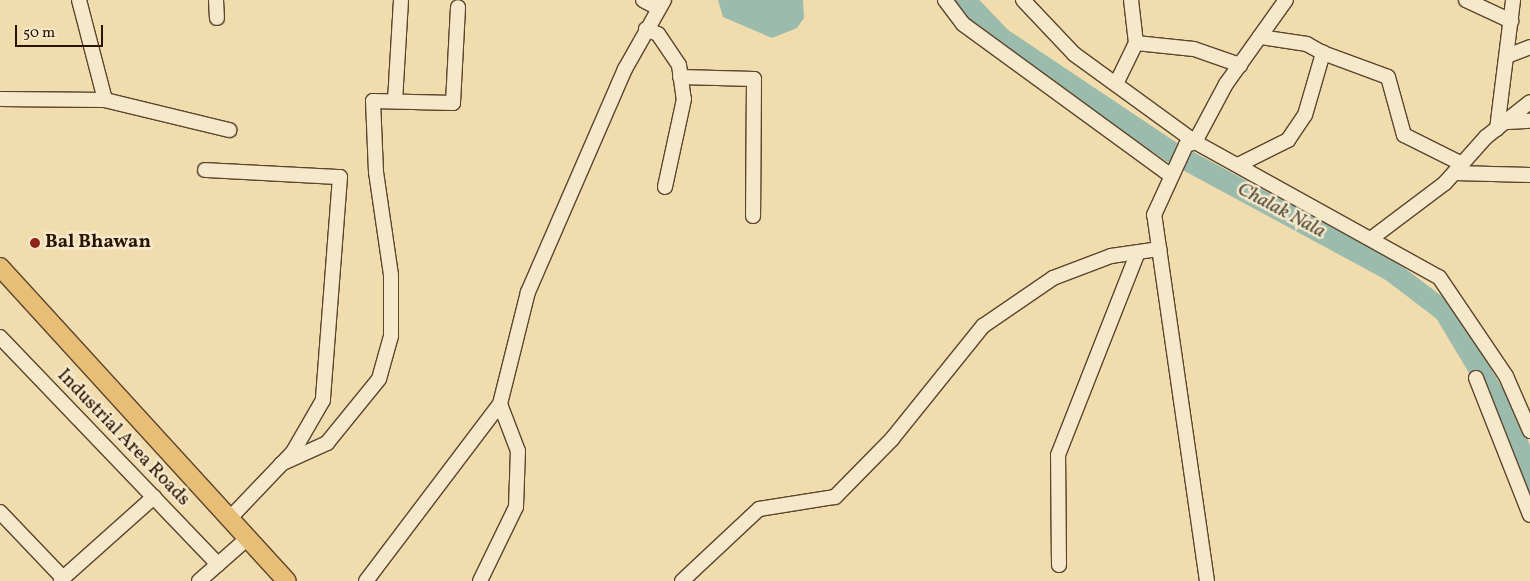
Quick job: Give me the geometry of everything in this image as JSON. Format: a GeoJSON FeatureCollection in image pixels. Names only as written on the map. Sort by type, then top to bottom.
{"type":"FeatureCollection","features":[{"type":"Feature","properties":{"kind":"main road"},"geometry":{"type":"LineString","coordinates":[[3,276],[287,581]]}},
{"type":"Feature","properties":{"kind":"street"},"geometry":{"type":"LineString","coordinates":[[79,0],[105,100]]}},
{"type":"Feature","properties":{"kind":"street"},"geometry":{"type":"LineString","coordinates":[[216,0],[217,18]]}},
{"type":"Feature","properties":{"kind":"street"},"geometry":{"type":"LineString","coordinates":[[395,101],[401,0]]}},
{"type":"Feature","properties":{"kind":"street"},"geometry":{"type":"LineString","coordinates":[[366,581],[500,404],[528,292],[646,29],[661,4],[643,0]]}},
{"type":"Feature","properties":{"kind":"street"},"geometry":{"type":"LineString","coordinates":[[945,0],[963,24],[1171,172]]}},
{"type":"Feature","properties":{"kind":"street"},"geometry":{"type":"LineString","coordinates":[[1024,0],[1074,54],[1116,84],[1190,143],[1238,166],[1372,238],[1439,277],[1506,376],[1530,431]]}},
{"type":"Feature","properties":{"kind":"street"},"geometry":{"type":"LineString","coordinates":[[1116,84],[1136,43],[1131,0]]}},
{"type":"Feature","properties":{"kind":"street"},"geometry":{"type":"LineString","coordinates":[[1207,581],[1154,215],[1171,172],[1240,65],[1286,0]]}},
{"type":"Feature","properties":{"kind":"street"},"geometry":{"type":"LineString","coordinates":[[1466,0],[1511,21]]}},
{"type":"Feature","properties":{"kind":"street"},"geometry":{"type":"LineString","coordinates":[[1502,126],[1513,0]]}},
{"type":"Feature","properties":{"kind":"street"},"geometry":{"type":"LineString","coordinates":[[281,464],[327,442],[379,379],[390,336],[391,275],[376,172],[373,101],[453,103],[458,7]]}},
{"type":"Feature","properties":{"kind":"street"},"geometry":{"type":"LineString","coordinates":[[646,29],[658,34],[679,65],[684,99],[679,134],[665,188]]}},
{"type":"Feature","properties":{"kind":"street"},"geometry":{"type":"LineString","coordinates":[[1260,37],[1307,44],[1323,53],[1388,77],[1404,135],[1458,168],[1530,175]]}},
{"type":"Feature","properties":{"kind":"street"},"geometry":{"type":"LineString","coordinates":[[1136,43],[1194,49],[1240,65]]}},
{"type":"Feature","properties":{"kind":"street"},"geometry":{"type":"LineString","coordinates":[[1507,56],[1530,46]]}},
{"type":"Feature","properties":{"kind":"street"},"geometry":{"type":"LineString","coordinates":[[1238,166],[1288,140],[1305,115],[1323,53]]}},
{"type":"Feature","properties":{"kind":"street"},"geometry":{"type":"LineString","coordinates":[[680,77],[754,79],[753,216]]}},
{"type":"Feature","properties":{"kind":"street"},"geometry":{"type":"LineString","coordinates":[[0,99],[105,100],[229,130]]}},
{"type":"Feature","properties":{"kind":"street"},"geometry":{"type":"LineString","coordinates":[[1372,238],[1458,168],[1530,102]]}},
{"type":"Feature","properties":{"kind":"street"},"geometry":{"type":"LineString","coordinates":[[1502,126],[1530,121]]}},
{"type":"Feature","properties":{"kind":"street"},"geometry":{"type":"LineString","coordinates":[[205,170],[340,177],[323,400],[281,464],[230,518]]}},
{"type":"Feature","properties":{"kind":"street"},"geometry":{"type":"LineString","coordinates":[[682,581],[758,509],[835,497],[892,439],[983,326],[1053,278],[1111,256],[1159,249]]}},
{"type":"Feature","properties":{"kind":"street"},"geometry":{"type":"LineString","coordinates":[[1059,565],[1058,455],[1138,252]]}},
{"type":"Feature","properties":{"kind":"street","name":"Industrial Area Roads"},"geometry":{"type":"LineString","coordinates":[[0,337],[218,564]]}},
{"type":"Feature","properties":{"kind":"street"},"geometry":{"type":"LineString","coordinates":[[1476,378],[1530,515]]}},
{"type":"Feature","properties":{"kind":"street"},"geometry":{"type":"LineString","coordinates":[[480,581],[516,507],[518,451],[500,404]]}},
{"type":"Feature","properties":{"kind":"street"},"geometry":{"type":"LineString","coordinates":[[0,512],[62,580],[154,498]]}},
{"type":"Feature","properties":{"kind":"street"},"geometry":{"type":"LineString","coordinates":[[199,581],[248,538]]}},
{"type":"Feature","properties":{"kind":"shaded area"},"geometry":{"type":"Polygon","coordinates":[[[718,0],[803,0],[804,18],[797,28],[772,38],[723,17],[718,0]]]}},
{"type":"Feature","properties":{"kind":"waterway","name":"Chalak Nala"},"geometry":{"type":"LineString","coordinates":[[965,0],[1000,37],[1170,151],[1390,270],[1444,311],[1511,423],[1530,480]]}},
{"type":"Feature","properties":{"kind":"place","name":"Bal Bhawan"},"geometry":{"type":"Point","coordinates":[35,243]}}]}
